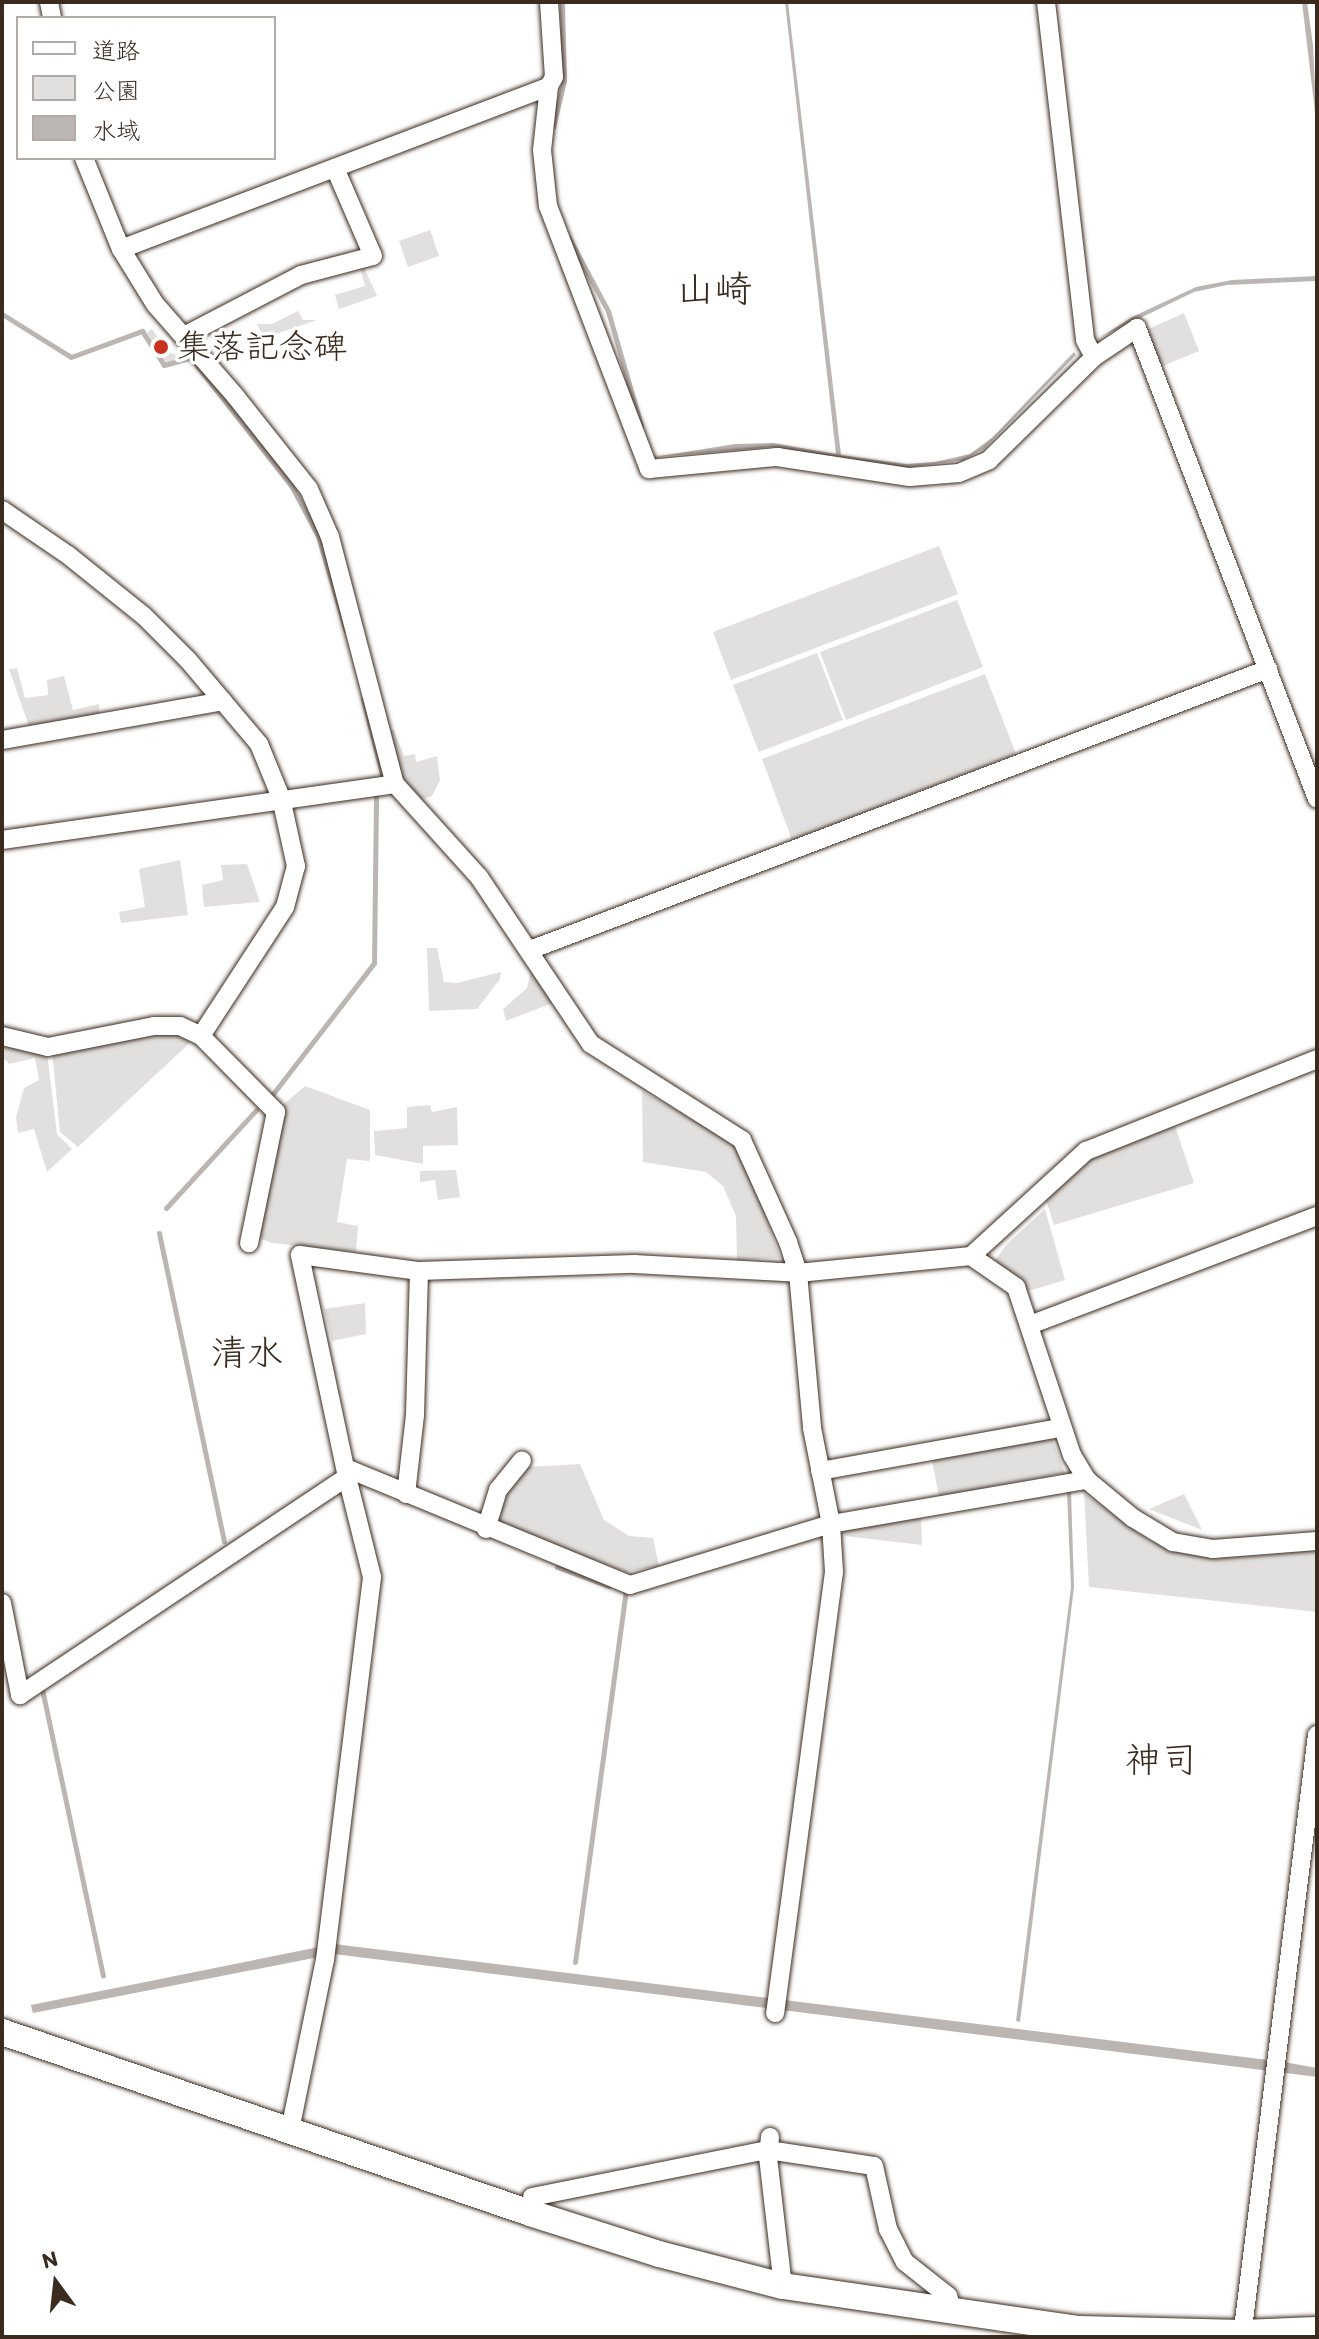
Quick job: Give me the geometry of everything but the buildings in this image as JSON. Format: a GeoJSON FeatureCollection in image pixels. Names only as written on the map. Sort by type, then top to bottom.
{"type":"FeatureCollection","features":[{"type":"Feature","properties":{"kind":"street"},"geometry":{"type":"LineString","coordinates":[[549,2],[554,77],[549,86],[542,150],[548,206],[649,469],[777,457],[910,477],[959,473],[998,451],[1094,357],[1137,328],[1317,799]]}},
{"type":"Feature","properties":{"kind":"street"},"geometry":{"type":"LineString","coordinates":[[1046,2],[1085,340],[1094,357]]}},
{"type":"Feature","properties":{"kind":"street"},"geometry":{"type":"LineString","coordinates":[[121,249],[549,86]]}},
{"type":"Feature","properties":{"kind":"street"},"geometry":{"type":"LineString","coordinates":[[85,160],[121,249],[155,304],[309,489],[330,537],[395,784],[479,877],[591,1044],[742,1140],[771,1199],[798,1273],[812,1428],[831,1524],[834,1572],[775,2013]]}},
{"type":"Feature","properties":{"kind":"street"},"geometry":{"type":"LineString","coordinates":[[184,336],[301,275],[373,256],[335,168]]}},
{"type":"Feature","properties":{"kind":"street"},"geometry":{"type":"LineString","coordinates":[[2,510],[68,555],[144,616],[259,744],[281,798],[296,866],[285,907],[201,1036]]}},
{"type":"Feature","properties":{"kind":"street"},"geometry":{"type":"LineString","coordinates":[[530,950],[1268,669]]}},
{"type":"Feature","properties":{"kind":"street"},"geometry":{"type":"LineString","coordinates":[[2,740],[223,701]]}},
{"type":"Feature","properties":{"kind":"street"},"geometry":{"type":"LineString","coordinates":[[2,840],[395,784]]}},
{"type":"Feature","properties":{"kind":"street"},"geometry":{"type":"LineString","coordinates":[[2,1036],[48,1047],[154,1026],[180,1026],[201,1036],[276,1112],[249,1243]]}},
{"type":"Feature","properties":{"kind":"street"},"geometry":{"type":"LineString","coordinates":[[290,2130],[325,1960],[372,1577],[300,1255],[419,1271],[634,1264],[798,1273],[971,1256],[1086,1151],[1204,1107],[1317,1059]]}},
{"type":"Feature","properties":{"kind":"street"},"geometry":{"type":"LineString","coordinates":[[1030,1325],[1317,1216]]}},
{"type":"Feature","properties":{"kind":"street"},"geometry":{"type":"LineString","coordinates":[[971,1256],[1016,1287],[1060,1428],[1087,1480],[1133,1518],[1173,1542],[1213,1549],[1317,1541]]}},
{"type":"Feature","properties":{"kind":"street"},"geometry":{"type":"LineString","coordinates":[[406,1494],[415,1415],[419,1271]]}},
{"type":"Feature","properties":{"kind":"street"},"geometry":{"type":"LineString","coordinates":[[820,1471],[1060,1428]]}},
{"type":"Feature","properties":{"kind":"street"},"geometry":{"type":"LineString","coordinates":[[486,1529],[498,1490],[522,1460]]}},
{"type":"Feature","properties":{"kind":"street"},"geometry":{"type":"LineString","coordinates":[[347,1473],[630,1585],[831,1524],[1087,1480]]}},
{"type":"Feature","properties":{"kind":"street"},"geometry":{"type":"LineString","coordinates":[[2,1603],[20,1695],[347,1473]]}},
{"type":"Feature","properties":{"kind":"street"},"geometry":{"type":"LineString","coordinates":[[1242,2335],[1317,1738]]}},
{"type":"Feature","properties":{"kind":"street"},"geometry":{"type":"LineString","coordinates":[[2,2032],[659,2254],[783,2286],[1079,2329],[1242,2335],[1317,2330]]}},
{"type":"Feature","properties":{"kind":"street"},"geometry":{"type":"LineString","coordinates":[[769,2143],[783,2286]]}},
{"type":"Feature","properties":{"kind":"street"},"geometry":{"type":"LineString","coordinates":[[532,2197],[769,2143],[874,2166],[888,2229],[905,2262],[948,2296],[953,2311]]}},
{"type":"Feature","properties":{"kind":"green space"},"geometry":{"type":"Polygon","coordinates":[[[430,230],[439,256],[408,267],[399,241],[430,230]]]}},
{"type":"Feature","properties":{"kind":"green space"},"geometry":{"type":"Polygon","coordinates":[[[362,263],[377,296],[339,309],[335,295],[365,286],[359,264],[362,263]]]}},
{"type":"Feature","properties":{"kind":"green space"},"geometry":{"type":"Polygon","coordinates":[[[298,311],[303,320],[317,320],[264,338],[257,324],[272,324],[298,311]]]}},
{"type":"Feature","properties":{"kind":"green space"},"geometry":{"type":"Polygon","coordinates":[[[1184,313],[1199,351],[1158,368],[1144,331],[1184,313]]]}},
{"type":"Feature","properties":{"kind":"green space"},"geometry":{"type":"Polygon","coordinates":[[[152,329],[168,351],[175,355],[185,352],[193,357],[165,364],[145,334],[152,329]]]}},
{"type":"Feature","properties":{"kind":"green space"},"geometry":{"type":"Polygon","coordinates":[[[939,546],[958,594],[731,680],[713,632],[939,546]]]}},
{"type":"Feature","properties":{"kind":"green space"},"geometry":{"type":"Polygon","coordinates":[[[957,600],[983,667],[846,720],[820,652],[957,600]]]}},
{"type":"Feature","properties":{"kind":"green space"},"geometry":{"type":"Polygon","coordinates":[[[817,653],[843,720],[759,752],[733,685],[817,653]]]}},
{"type":"Feature","properties":{"kind":"green space"},"geometry":{"type":"Polygon","coordinates":[[[17,668],[25,698],[48,695],[47,680],[64,676],[73,710],[99,704],[100,718],[30,729],[9,669],[17,668]]]}},
{"type":"Feature","properties":{"kind":"green space"},"geometry":{"type":"Polygon","coordinates":[[[985,674],[1016,754],[792,840],[762,759],[985,674]]]}},
{"type":"Feature","properties":{"kind":"green space"},"geometry":{"type":"Polygon","coordinates":[[[394,730],[404,756],[415,754],[416,762],[437,756],[440,780],[432,796],[417,801],[398,782],[386,733],[394,730]]]}},
{"type":"Feature","properties":{"kind":"green space"},"geometry":{"type":"Polygon","coordinates":[[[180,860],[188,915],[121,923],[119,912],[145,907],[139,869],[180,860]]]}},
{"type":"Feature","properties":{"kind":"green space"},"geometry":{"type":"Polygon","coordinates":[[[247,864],[260,902],[204,907],[202,885],[223,880],[221,865],[247,864]]]}},
{"type":"Feature","properties":{"kind":"green space"},"geometry":{"type":"Polygon","coordinates":[[[427,948],[437,948],[444,982],[457,983],[501,972],[500,979],[477,1009],[429,1011],[427,948]]]}},
{"type":"Feature","properties":{"kind":"green space"},"geometry":{"type":"Polygon","coordinates":[[[531,971],[555,1002],[506,1021],[503,1009],[527,988],[531,971]]]}},
{"type":"Feature","properties":{"kind":"green space"},"geometry":{"type":"Polygon","coordinates":[[[154,1029],[195,1038],[78,1147],[60,1132],[52,1051],[154,1029]]]}},
{"type":"Feature","properties":{"kind":"green space"},"geometry":{"type":"Polygon","coordinates":[[[2,1042],[47,1052],[57,1134],[72,1149],[47,1172],[34,1129],[18,1133],[16,1117],[24,1088],[39,1080],[35,1058],[9,1064],[6,1060],[2,1061],[2,1042]]]}},
{"type":"Feature","properties":{"kind":"green space"},"geometry":{"type":"Polygon","coordinates":[[[305,1086],[370,1110],[370,1161],[347,1159],[337,1222],[358,1226],[356,1252],[272,1243],[258,1238],[278,1109],[305,1086]]]}},
{"type":"Feature","properties":{"kind":"green space"},"geometry":{"type":"Polygon","coordinates":[[[642,1091],[730,1140],[742,1157],[780,1258],[737,1260],[736,1216],[723,1186],[706,1172],[643,1162],[642,1091]]]}},
{"type":"Feature","properties":{"kind":"green space"},"geometry":{"type":"Polygon","coordinates":[[[430,1105],[432,1112],[457,1107],[458,1145],[423,1146],[423,1164],[375,1155],[374,1131],[407,1128],[407,1107],[430,1105]]]}},
{"type":"Feature","properties":{"kind":"green space"},"geometry":{"type":"Polygon","coordinates":[[[1174,1123],[1194,1183],[1054,1225],[1045,1197],[1086,1156],[1174,1123]]]}},
{"type":"Feature","properties":{"kind":"green space"},"geometry":{"type":"Polygon","coordinates":[[[456,1170],[460,1197],[438,1200],[435,1180],[420,1182],[420,1171],[456,1170]]]}},
{"type":"Feature","properties":{"kind":"green space"},"geometry":{"type":"Polygon","coordinates":[[[1045,1209],[1065,1280],[1025,1292],[995,1261],[1006,1245],[1045,1209]]]}},
{"type":"Feature","properties":{"kind":"green space"},"geometry":{"type":"Polygon","coordinates":[[[365,1303],[366,1334],[332,1341],[324,1309],[365,1303]]]}},
{"type":"Feature","properties":{"kind":"green space"},"geometry":{"type":"Polygon","coordinates":[[[1051,1436],[1065,1473],[939,1496],[932,1460],[1051,1436]]]}},
{"type":"Feature","properties":{"kind":"green space"},"geometry":{"type":"Polygon","coordinates":[[[580,1464],[604,1520],[629,1536],[653,1538],[659,1566],[625,1572],[495,1521],[505,1491],[526,1467],[580,1464]]]}},
{"type":"Feature","properties":{"kind":"green space"},"geometry":{"type":"Polygon","coordinates":[[[1084,1493],[1152,1542],[1189,1554],[1256,1556],[1317,1548],[1317,1612],[1089,1587],[1084,1493]]]}},
{"type":"Feature","properties":{"kind":"green space"},"geometry":{"type":"Polygon","coordinates":[[[1184,1494],[1202,1530],[1149,1509],[1184,1494]]]}},
{"type":"Feature","properties":{"kind":"green space"},"geometry":{"type":"Polygon","coordinates":[[[921,1515],[922,1545],[845,1536],[844,1529],[921,1515]]]}},
{"type":"Feature","properties":{"kind":"water"},"geometry":{"type":"Polygon","coordinates":[[[785,2],[788,2],[841,455],[906,464],[935,462],[970,454],[993,437],[1074,352],[1076,355],[985,448],[964,460],[904,468],[772,447],[654,457],[735,444],[773,443],[836,454],[785,2]]]}},
{"type":"Feature","properties":{"kind":"water"},"geometry":{"type":"Polygon","coordinates":[[[1302,2],[1307,2],[1313,45],[1317,129],[1302,2]]]}},
{"type":"Feature","properties":{"kind":"water"},"geometry":{"type":"Polygon","coordinates":[[[1317,276],[1317,281],[1227,285],[1194,292],[1101,337],[1132,317],[1196,287],[1232,280],[1317,276]]]}},
{"type":"Feature","properties":{"kind":"water"},"geometry":{"type":"Polygon","coordinates":[[[1071,1491],[1074,1587],[1020,2022],[1016,2021],[1071,1587],[1067,1492],[1071,1491]]]}},
{"type":"Feature","properties":{"kind":"water"},"geometry":{"type":"Polygon","coordinates":[[[334,1944],[1284,2062],[1317,2068],[1317,2077],[334,1954],[33,2013],[32,2010],[31,2005],[334,1944]]]}},
{"type":"Feature","properties":{"kind":"waterway"},"geometry":{"type":"LineString","coordinates":[[553,127],[564,81],[562,2]]}},
{"type":"Feature","properties":{"kind":"waterway"},"geometry":{"type":"LineString","coordinates":[[569,238],[608,311],[641,425]]}},
{"type":"Feature","properties":{"kind":"waterway"},"geometry":{"type":"LineString","coordinates":[[2,314],[71,357],[142,331],[164,365],[191,358],[292,487],[318,536],[346,631]]}},
{"type":"Feature","properties":{"kind":"waterway"},"geometry":{"type":"LineString","coordinates":[[363,699],[382,774]]}},
{"type":"Feature","properties":{"kind":"waterway"},"geometry":{"type":"LineString","coordinates":[[272,1095],[374,963],[376,792]]}},
{"type":"Feature","properties":{"kind":"waterway"},"geometry":{"type":"LineString","coordinates":[[166,1208],[256,1110]]}},
{"type":"Feature","properties":{"kind":"waterway"},"geometry":{"type":"LineString","coordinates":[[159,1233],[224,1541]]}},
{"type":"Feature","properties":{"kind":"waterway"},"geometry":{"type":"LineString","coordinates":[[557,1567],[609,1586]]}},
{"type":"Feature","properties":{"kind":"waterway"},"geometry":{"type":"LineString","coordinates":[[575,1962],[626,1592]]}},
{"type":"Feature","properties":{"kind":"waterway"},"geometry":{"type":"LineString","coordinates":[[42,1689],[103,1976]]}},
{"type":"Feature","properties":{"kind":"place","name":"集落記念碑"},"geometry":{"type":"Point","coordinates":[161,347]}},
{"type":"Feature","properties":{"kind":"district","name":"山崎"},"geometry":{"type":"Point","coordinates":[714,290]}},
{"type":"Feature","properties":{"kind":"district","name":"清水"},"geometry":{"type":"Point","coordinates":[247,1353]}},
{"type":"Feature","properties":{"kind":"district","name":"神司"},"geometry":{"type":"Point","coordinates":[1161,1760]}}]}
